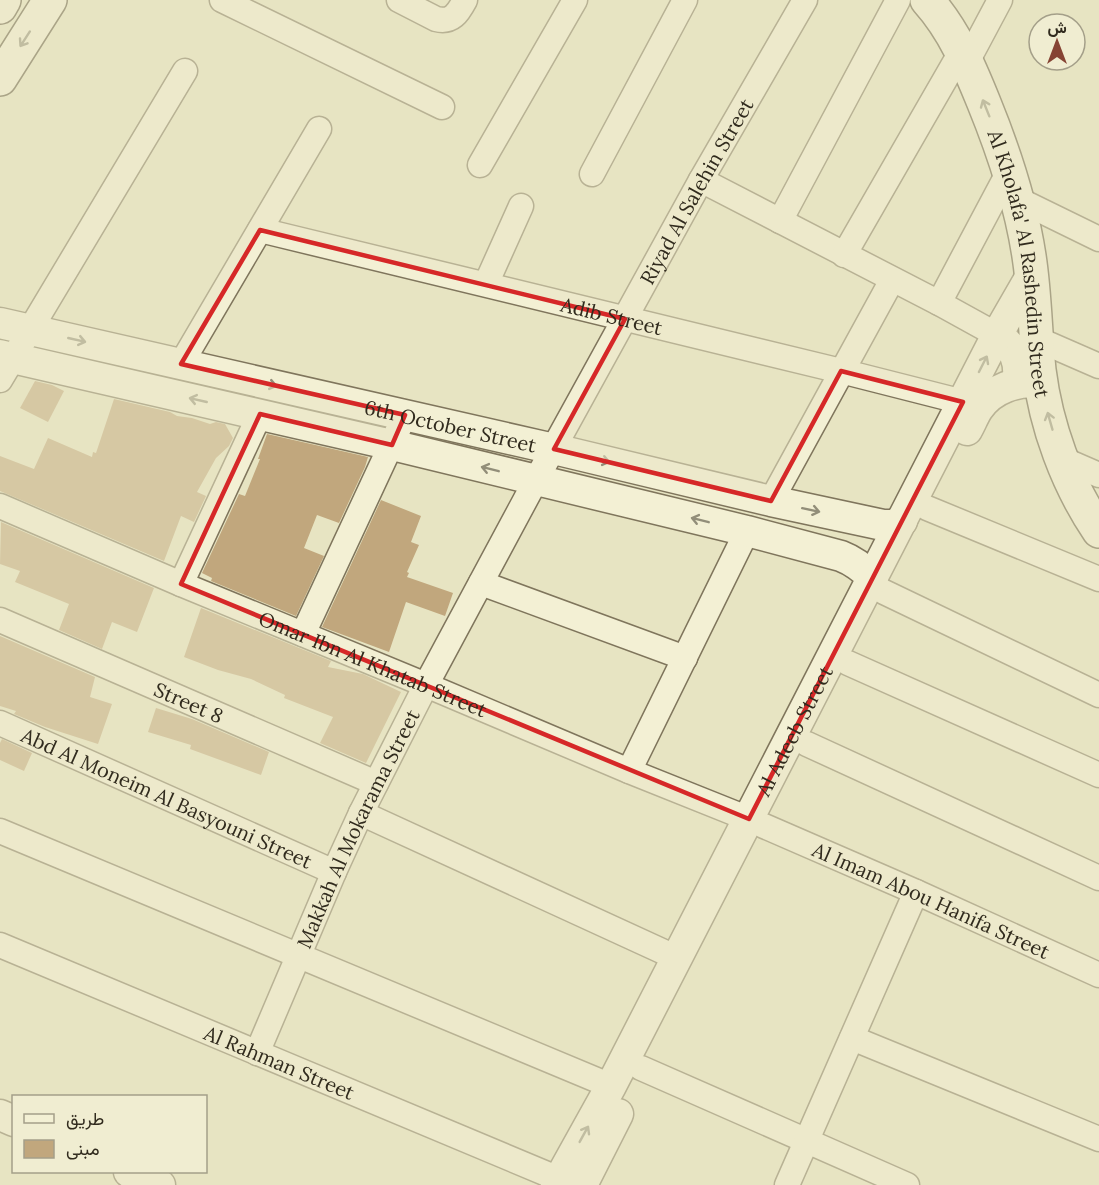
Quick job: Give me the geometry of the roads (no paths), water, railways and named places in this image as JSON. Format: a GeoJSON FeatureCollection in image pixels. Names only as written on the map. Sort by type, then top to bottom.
{"type":"FeatureCollection","features":[{"type":"Feature","properties":{"kind":"main road"},"geometry":{"type":"LineString","coordinates":[[0,7],[4,0]]}},
{"type":"Feature","properties":{"kind":"main road"},"geometry":{"type":"LineString","coordinates":[[0,79],[50,0]]}},
{"type":"Feature","properties":{"kind":"main road","name":"Al Kholafa' Al Rashedin Street"},"geometry":{"type":"LineString","coordinates":[[927,0],[949,28],[965,56],[997,134],[1013,185],[1027,243],[1036,339],[1029,383],[1047,411],[1062,459],[1079,497],[1099,531]]}},
{"type":"Feature","properties":{"kind":"street"},"geometry":{"type":"LineString","coordinates":[[222,0],[441,108]]}},
{"type":"Feature","properties":{"kind":"street"},"geometry":{"type":"LineString","coordinates":[[399,0],[441,21],[448,20],[458,13],[465,0]]}},
{"type":"Feature","properties":{"kind":"street"},"geometry":{"type":"LineString","coordinates":[[480,165],[574,0]]}},
{"type":"Feature","properties":{"kind":"street"},"geometry":{"type":"LineString","coordinates":[[592,174],[685,0]]}},
{"type":"Feature","properties":{"kind":"street","name":"Riyad Al Salehin Street"},"geometry":{"type":"LineString","coordinates":[[554,449],[701,180],[805,0]]}},
{"type":"Feature","properties":{"kind":"street"},"geometry":{"type":"LineString","coordinates":[[780,222],[898,0]]}},
{"type":"Feature","properties":{"kind":"street"},"geometry":{"type":"LineString","coordinates":[[844,255],[1000,0]]}},
{"type":"Feature","properties":{"kind":"street"},"geometry":{"type":"LineString","coordinates":[[4,364],[30,330],[185,71]]}},
{"type":"Feature","properties":{"kind":"street"},"geometry":{"type":"LineString","coordinates":[[181,364],[318,129]]}},
{"type":"Feature","properties":{"kind":"street"},"geometry":{"type":"LineString","coordinates":[[701,180],[939,303],[997,336],[1012,348],[1019,365],[1019,374],[1029,383]]}},
{"type":"Feature","properties":{"kind":"street"},"geometry":{"type":"LineString","coordinates":[[939,303],[1013,185],[1099,239]]}},
{"type":"Feature","properties":{"kind":"street"},"geometry":{"type":"LineString","coordinates":[[486,284],[521,206]]}},
{"type":"Feature","properties":{"kind":"street","name":"Adib Street"},"geometry":{"type":"LineString","coordinates":[[260,230],[963,402]]}},
{"type":"Feature","properties":{"kind":"street","name":"Al Adeeb Street"},"geometry":{"type":"LineString","coordinates":[[566,1183],[641,1068],[757,823],[914,515],[963,402],[1031,276]]}},
{"type":"Feature","properties":{"kind":"street"},"geometry":{"type":"LineString","coordinates":[[771,501],[892,280]]}},
{"type":"Feature","properties":{"kind":"street","name":"6th October Street"},"geometry":{"type":"LineString","coordinates":[[0,323],[883,525],[894,525],[914,515]]}},
{"type":"Feature","properties":{"kind":"street"},"geometry":{"type":"LineString","coordinates":[[1036,339],[1099,366]]}},
{"type":"Feature","properties":{"kind":"street","name":"6th October Street"},"geometry":{"type":"LineString","coordinates":[[4,364],[260,414],[747,531],[840,555],[862,567],[878,585]]}},
{"type":"Feature","properties":{"kind":"street","name":"Al Adeeb Street"},"geometry":{"type":"LineString","coordinates":[[914,515],[978,409],[995,393],[1029,383]]}},
{"type":"Feature","properties":{"kind":"street"},"geometry":{"type":"LineString","coordinates":[[181,584],[260,414]]}},
{"type":"Feature","properties":{"kind":"street"},"geometry":{"type":"LineString","coordinates":[[303,634],[405,416]]}},
{"type":"Feature","properties":{"kind":"street","name":"Makkah Al Mokarama Street"},"geometry":{"type":"LineString","coordinates":[[257,1053],[361,813],[426,685],[554,449]]}},
{"type":"Feature","properties":{"kind":"street"},"geometry":{"type":"LineString","coordinates":[[1062,459],[1099,475]]}},
{"type":"Feature","properties":{"kind":"street","name":"Omar Ibn Al Khatab Street"},"geometry":{"type":"LineString","coordinates":[[0,506],[181,584],[757,823]]}},
{"type":"Feature","properties":{"kind":"street"},"geometry":{"type":"LineString","coordinates":[[914,515],[1099,579]]}},
{"type":"Feature","properties":{"kind":"street"},"geometry":{"type":"LineString","coordinates":[[629,771],[747,531]]}},
{"type":"Feature","properties":{"kind":"street"},"geometry":{"type":"LineString","coordinates":[[481,583],[685,658]]}},
{"type":"Feature","properties":{"kind":"street"},"geometry":{"type":"LineString","coordinates":[[878,585],[1099,695]]}},
{"type":"Feature","properties":{"kind":"street","name":"Al Adeeb Street"},"geometry":{"type":"LineString","coordinates":[[566,1183],[611,1086],[677,958],[807,744],[848,663],[878,585]]}},
{"type":"Feature","properties":{"kind":"street","name":"Street 8"},"geometry":{"type":"LineString","coordinates":[[0,620],[376,783]]}},
{"type":"Feature","properties":{"kind":"street"},"geometry":{"type":"LineString","coordinates":[[848,663],[1099,775]]}},
{"type":"Feature","properties":{"kind":"street","name":"Abd Al Moneim Al Basyouni Street"},"geometry":{"type":"LineString","coordinates":[[0,723],[334,872]]}},
{"type":"Feature","properties":{"kind":"street"},"geometry":{"type":"LineString","coordinates":[[807,744],[1099,878]]}},
{"type":"Feature","properties":{"kind":"street"},"geometry":{"type":"LineString","coordinates":[[361,813],[677,958]]}},
{"type":"Feature","properties":{"kind":"street","name":"Al Imam Abou Hanifa Street"},"geometry":{"type":"LineString","coordinates":[[757,823],[1099,975]]}},
{"type":"Feature","properties":{"kind":"street"},"geometry":{"type":"LineString","coordinates":[[0,831],[611,1086]]}},
{"type":"Feature","properties":{"kind":"street"},"geometry":{"type":"LineString","coordinates":[[787,1185],[916,892]]}},
{"type":"Feature","properties":{"kind":"street","name":"Al Rahman Street"},"geometry":{"type":"LineString","coordinates":[[0,945],[566,1183]]}},
{"type":"Feature","properties":{"kind":"street"},"geometry":{"type":"LineString","coordinates":[[852,1038],[1099,1139]]}},
{"type":"Feature","properties":{"kind":"street"},"geometry":{"type":"LineString","coordinates":[[641,1068],[907,1185]]}},
{"type":"Feature","properties":{"kind":"street"},"geometry":{"type":"LineString","coordinates":[[131,1173],[160,1185]]}}]}
